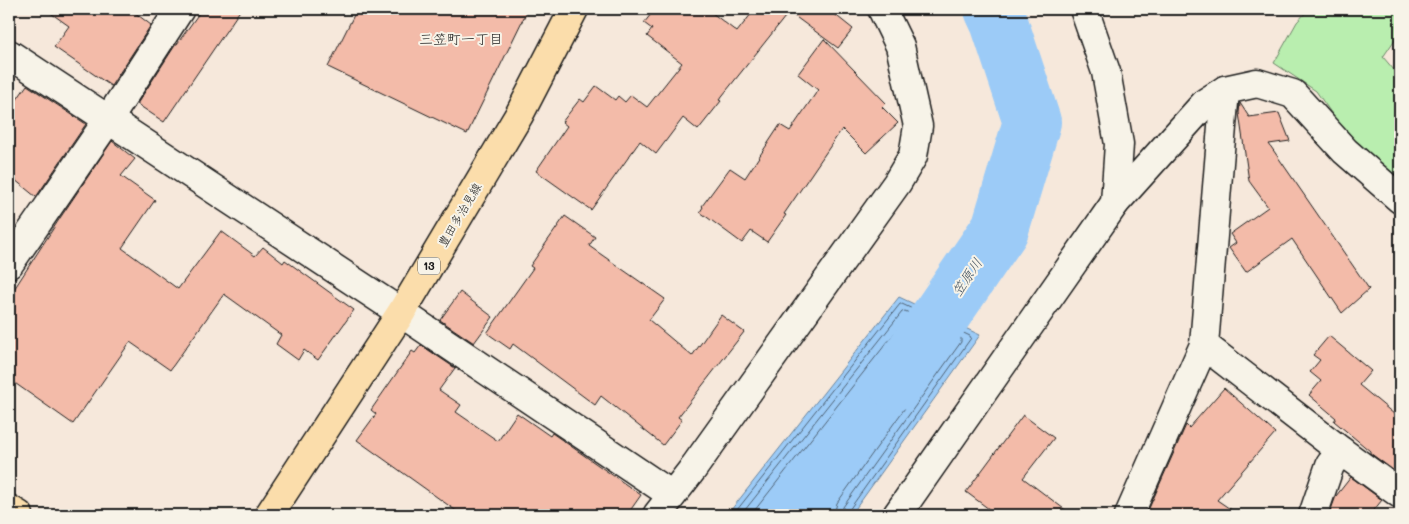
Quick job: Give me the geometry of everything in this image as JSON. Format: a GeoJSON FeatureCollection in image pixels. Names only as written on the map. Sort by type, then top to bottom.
{"type":"FeatureCollection","features":[{"type":"Feature","properties":{"kind":"main road","name":"豊田多治見線"},"geometry":{"type":"LineString","coordinates":[[269,515],[401,313],[519,115],[574,9]]}},
{"type":"Feature","properties":{"kind":"main road"},"geometry":{"type":"LineString","coordinates":[[9,509],[19,515]]}},
{"type":"Feature","properties":{"kind":"street"},"geometry":{"type":"LineString","coordinates":[[9,264],[108,120],[180,9]]}},
{"type":"Feature","properties":{"kind":"street"},"geometry":{"type":"LineString","coordinates":[[9,54],[401,313],[664,505],[692,470],[897,184],[912,156],[918,126],[900,46],[882,9]]}},
{"type":"Feature","properties":{"kind":"street"},"geometry":{"type":"LineString","coordinates":[[1084,9],[1106,72],[1119,144],[1115,203]]}},
{"type":"Feature","properties":{"kind":"street"},"geometry":{"type":"LineString","coordinates":[[897,515],[1115,203],[1206,102],[1225,90],[1257,83],[1293,94],[1345,151],[1400,199]]}},
{"type":"Feature","properties":{"kind":"street"},"geometry":{"type":"LineString","coordinates":[[1129,515],[1204,345],[1225,90]]}},
{"type":"Feature","properties":{"kind":"street"},"geometry":{"type":"LineString","coordinates":[[1204,345],[1400,494]]}},
{"type":"Feature","properties":{"kind":"street"},"geometry":{"type":"LineString","coordinates":[[1314,515],[1330,465],[1341,451]]}},
{"type":"Feature","properties":{"kind":"green space"},"geometry":{"type":"Polygon","coordinates":[[[1309,9],[1400,9],[1400,32],[1383,57],[1400,77],[1400,177],[1358,152],[1316,91],[1274,63],[1297,22],[1309,9]]]}},
{"type":"Feature","properties":{"kind":"water"},"geometry":{"type":"Polygon","coordinates":[[[899,297],[980,335],[851,515],[727,515],[899,297]]]}},
{"type":"Feature","properties":{"kind":"building"},"geometry":{"type":"Polygon","coordinates":[[[45,9],[130,9],[151,25],[111,86],[54,47],[69,26],[45,9]]]}},
{"type":"Feature","properties":{"kind":"building"},"geometry":{"type":"Polygon","coordinates":[[[202,9],[241,9],[164,122],[137,104],[176,44],[202,9]]]}},
{"type":"Feature","properties":{"kind":"building"},"geometry":{"type":"Polygon","coordinates":[[[357,9],[528,9],[467,134],[328,67],[357,9]]]}},
{"type":"Feature","properties":{"kind":"building"},"geometry":{"type":"Polygon","coordinates":[[[655,9],[707,9],[737,32],[755,9],[828,9],[853,29],[838,48],[789,12],[719,100],[721,101],[698,130],[683,118],[656,154],[640,141],[591,210],[536,171],[567,126],[562,122],[580,99],[584,102],[596,86],[615,100],[618,96],[625,102],[631,95],[647,107],[682,63],[647,36],[652,29],[644,23],[655,9]]]}},
{"type":"Feature","properties":{"kind":"building"},"geometry":{"type":"Polygon","coordinates":[[[824,39],[886,103],[882,107],[898,123],[866,153],[842,129],[767,242],[751,231],[742,243],[700,212],[702,206],[730,168],[745,178],[780,125],[790,131],[818,90],[798,74],[824,39]]]}},
{"type":"Feature","properties":{"kind":"building"},"geometry":{"type":"Polygon","coordinates":[[[27,85],[86,124],[36,197],[9,175],[9,111],[27,85]]]}},
{"type":"Feature","properties":{"kind":"building"},"geometry":{"type":"Polygon","coordinates":[[[1240,103],[1249,117],[1279,113],[1290,141],[1269,144],[1369,289],[1342,313],[1292,239],[1246,272],[1229,248],[1236,243],[1230,234],[1268,207],[1249,181],[1239,113],[1240,103]]]}},
{"type":"Feature","properties":{"kind":"building"},"geometry":{"type":"Polygon","coordinates":[[[112,141],[135,159],[121,176],[155,200],[122,248],[178,289],[221,231],[255,256],[263,247],[283,263],[285,260],[354,310],[318,360],[304,350],[298,360],[276,344],[281,335],[224,294],[170,370],[130,342],[73,424],[9,379],[9,297],[112,141]]]}},
{"type":"Feature","properties":{"kind":"building"},"geometry":{"type":"Polygon","coordinates":[[[565,216],[595,237],[589,246],[665,299],[649,320],[692,356],[721,315],[744,332],[678,417],[682,420],[663,445],[601,396],[595,405],[513,344],[510,349],[487,333],[533,268],[530,266],[565,216]]]}},
{"type":"Feature","properties":{"kind":"building"},"geometry":{"type":"Polygon","coordinates":[[[460,292],[493,317],[474,343],[440,320],[460,292]]]}},
{"type":"Feature","properties":{"kind":"building"},"geometry":{"type":"Polygon","coordinates":[[[1329,336],[1371,371],[1359,385],[1400,419],[1400,475],[1370,453],[1334,421],[1336,418],[1309,395],[1321,381],[1310,372],[1320,360],[1313,355],[1329,336]]]}},
{"type":"Feature","properties":{"kind":"building"},"geometry":{"type":"Polygon","coordinates":[[[421,345],[455,368],[439,390],[461,405],[456,412],[498,441],[517,413],[550,436],[552,433],[641,495],[627,515],[462,515],[357,440],[376,414],[371,410],[412,351],[415,353],[421,345]]]}},
{"type":"Feature","properties":{"kind":"building"},"geometry":{"type":"Polygon","coordinates":[[[1224,388],[1275,433],[1217,500],[1239,515],[1146,515],[1186,425],[1189,428],[1224,388]]]}},
{"type":"Feature","properties":{"kind":"building"},"geometry":{"type":"Polygon","coordinates":[[[1023,415],[1054,438],[1023,478],[1072,515],[997,515],[966,492],[1023,415]]]}},
{"type":"Feature","properties":{"kind":"building"},"geometry":{"type":"Polygon","coordinates":[[[1351,477],[1382,500],[1370,515],[1329,515],[1336,496],[1351,477]]]}},
{"type":"Feature","properties":{"kind":"waterway","name":"笠原川"},"geometry":{"type":"LineString","coordinates":[[896,381],[1000,229],[1032,122],[993,9]]}},
{"type":"Feature","properties":{"kind":"district","name":"三笠町一丁目"},"geometry":{"type":"Point","coordinates":[461,39]}}]}
